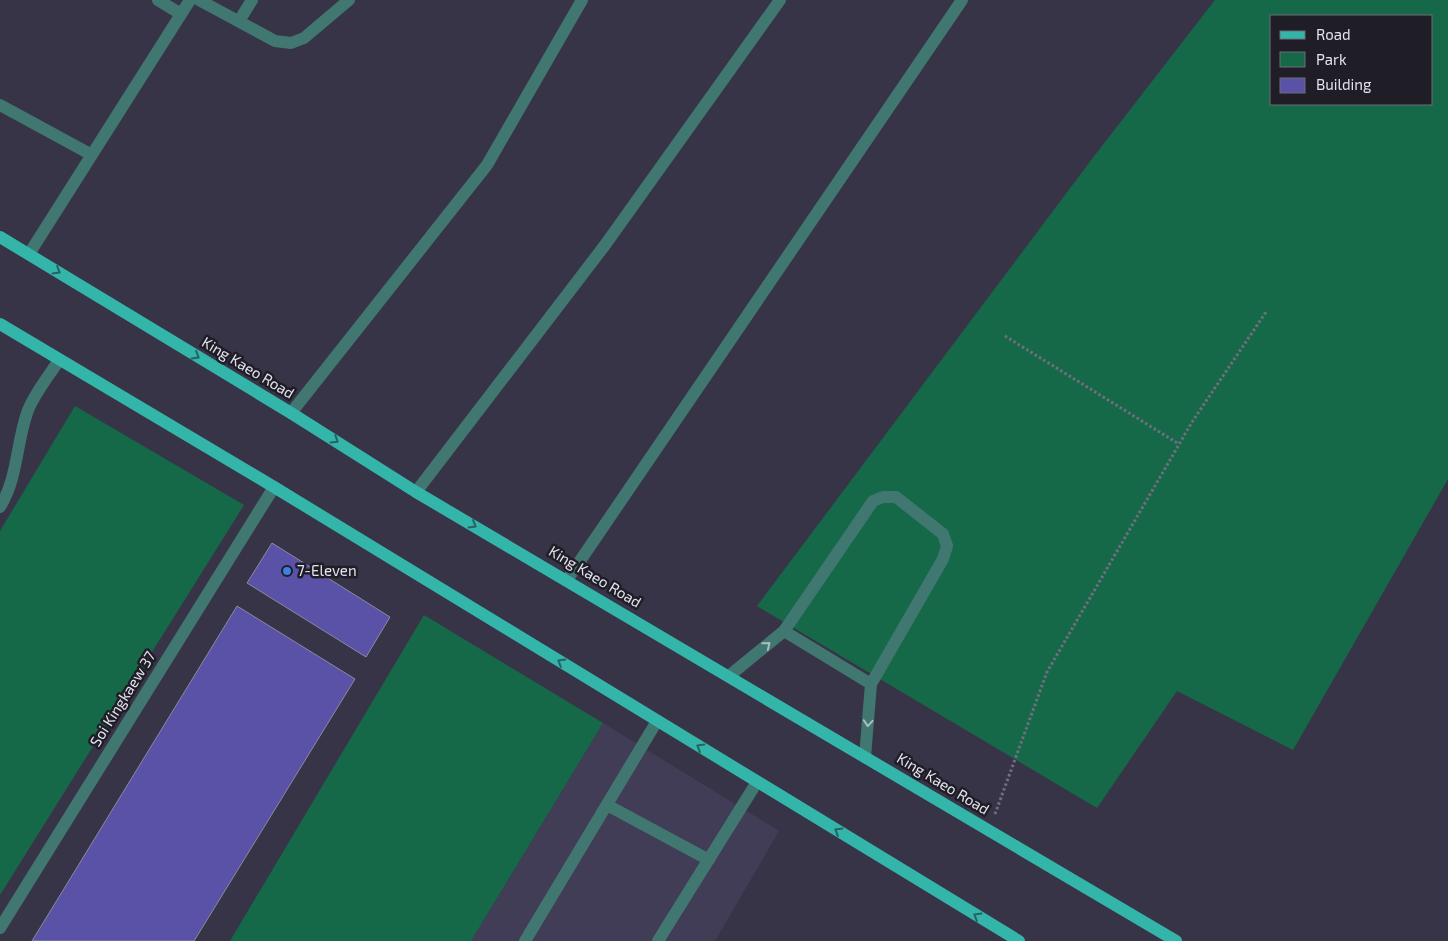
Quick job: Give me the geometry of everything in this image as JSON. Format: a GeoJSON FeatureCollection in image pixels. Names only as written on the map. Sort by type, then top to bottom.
{"type":"FeatureCollection","features":[{"type":"Feature","properties":{"kind":"main road","name":"King Kaeo Road"},"geometry":{"type":"LineString","coordinates":[[0,238],[291,413],[416,492],[568,580],[1176,941]]}},
{"type":"Feature","properties":{"kind":"main road"},"geometry":{"type":"LineString","coordinates":[[0,324],[274,488],[1019,941]]}},
{"type":"Feature","properties":{"kind":"street"},"geometry":{"type":"LineString","coordinates":[[158,0],[181,14]]}},
{"type":"Feature","properties":{"kind":"street"},"geometry":{"type":"LineString","coordinates":[[29,254],[190,0]]}},
{"type":"Feature","properties":{"kind":"street"},"geometry":{"type":"LineString","coordinates":[[199,0],[275,41],[291,43],[304,38],[349,0]]}},
{"type":"Feature","properties":{"kind":"street"},"geometry":{"type":"LineString","coordinates":[[238,21],[252,0]]}},
{"type":"Feature","properties":{"kind":"street"},"geometry":{"type":"LineString","coordinates":[[291,413],[486,164],[582,0]]}},
{"type":"Feature","properties":{"kind":"street"},"geometry":{"type":"LineString","coordinates":[[416,492],[605,245],[780,0]]}},
{"type":"Feature","properties":{"kind":"street"},"geometry":{"type":"LineString","coordinates":[[568,580],[962,0]]}},
{"type":"Feature","properties":{"kind":"street"},"geometry":{"type":"LineString","coordinates":[[0,105],[92,156]]}},
{"type":"Feature","properties":{"kind":"street"},"geometry":{"type":"LineString","coordinates":[[0,507],[10,491],[28,412],[59,360]]}},
{"type":"Feature","properties":{"kind":"street","name":"Soi Kingkaew 37"},"geometry":{"type":"LineString","coordinates":[[0,928],[274,488]]}},
{"type":"Feature","properties":{"kind":"street"},"geometry":{"type":"LineString","coordinates":[[729,676],[784,631],[872,501],[883,497],[896,497],[943,534],[947,546],[943,559],[871,684],[865,757]]}},
{"type":"Feature","properties":{"kind":"street"},"geometry":{"type":"LineString","coordinates":[[784,631],[871,684]]}},
{"type":"Feature","properties":{"kind":"street"},"geometry":{"type":"LineString","coordinates":[[525,941],[657,721]]}},
{"type":"Feature","properties":{"kind":"street"},"geometry":{"type":"LineString","coordinates":[[658,941],[757,782]]}},
{"type":"Feature","properties":{"kind":"street"},"geometry":{"type":"LineString","coordinates":[[607,804],[709,860]]}},
{"type":"Feature","properties":{"kind":"path"},"geometry":{"type":"LineString","coordinates":[[989,831],[1047,672],[1179,444],[1266,312]]}},
{"type":"Feature","properties":{"kind":"path"},"geometry":{"type":"LineString","coordinates":[[1005,336],[1179,444]]}},
{"type":"Feature","properties":{"kind":"shaded area"},"geometry":{"type":"Polygon","coordinates":[[[603,723],[779,831],[715,941],[471,941],[603,723]]]}},
{"type":"Feature","properties":{"kind":"green space"},"geometry":{"type":"Polygon","coordinates":[[[1215,0],[1448,0],[1448,479],[1293,750],[1177,691],[1097,808],[757,606],[1095,155],[1215,0]]]}},
{"type":"Feature","properties":{"kind":"green space"},"geometry":{"type":"Polygon","coordinates":[[[75,406],[244,505],[0,895],[0,531],[75,406]]]}},
{"type":"Feature","properties":{"kind":"green space"},"geometry":{"type":"Polygon","coordinates":[[[424,615],[603,723],[471,941],[230,941],[424,615]]]}},
{"type":"Feature","properties":{"kind":"building"},"geometry":{"type":"Polygon","coordinates":[[[272,543],[390,617],[366,657],[247,583],[272,543]]]}},
{"type":"Feature","properties":{"kind":"building"},"geometry":{"type":"Polygon","coordinates":[[[237,606],[355,679],[194,941],[32,941],[237,606]]]}},
{"type":"Feature","properties":{"kind":"place","name":"7-Eleven"},"geometry":{"type":"Point","coordinates":[287,571]}}]}
